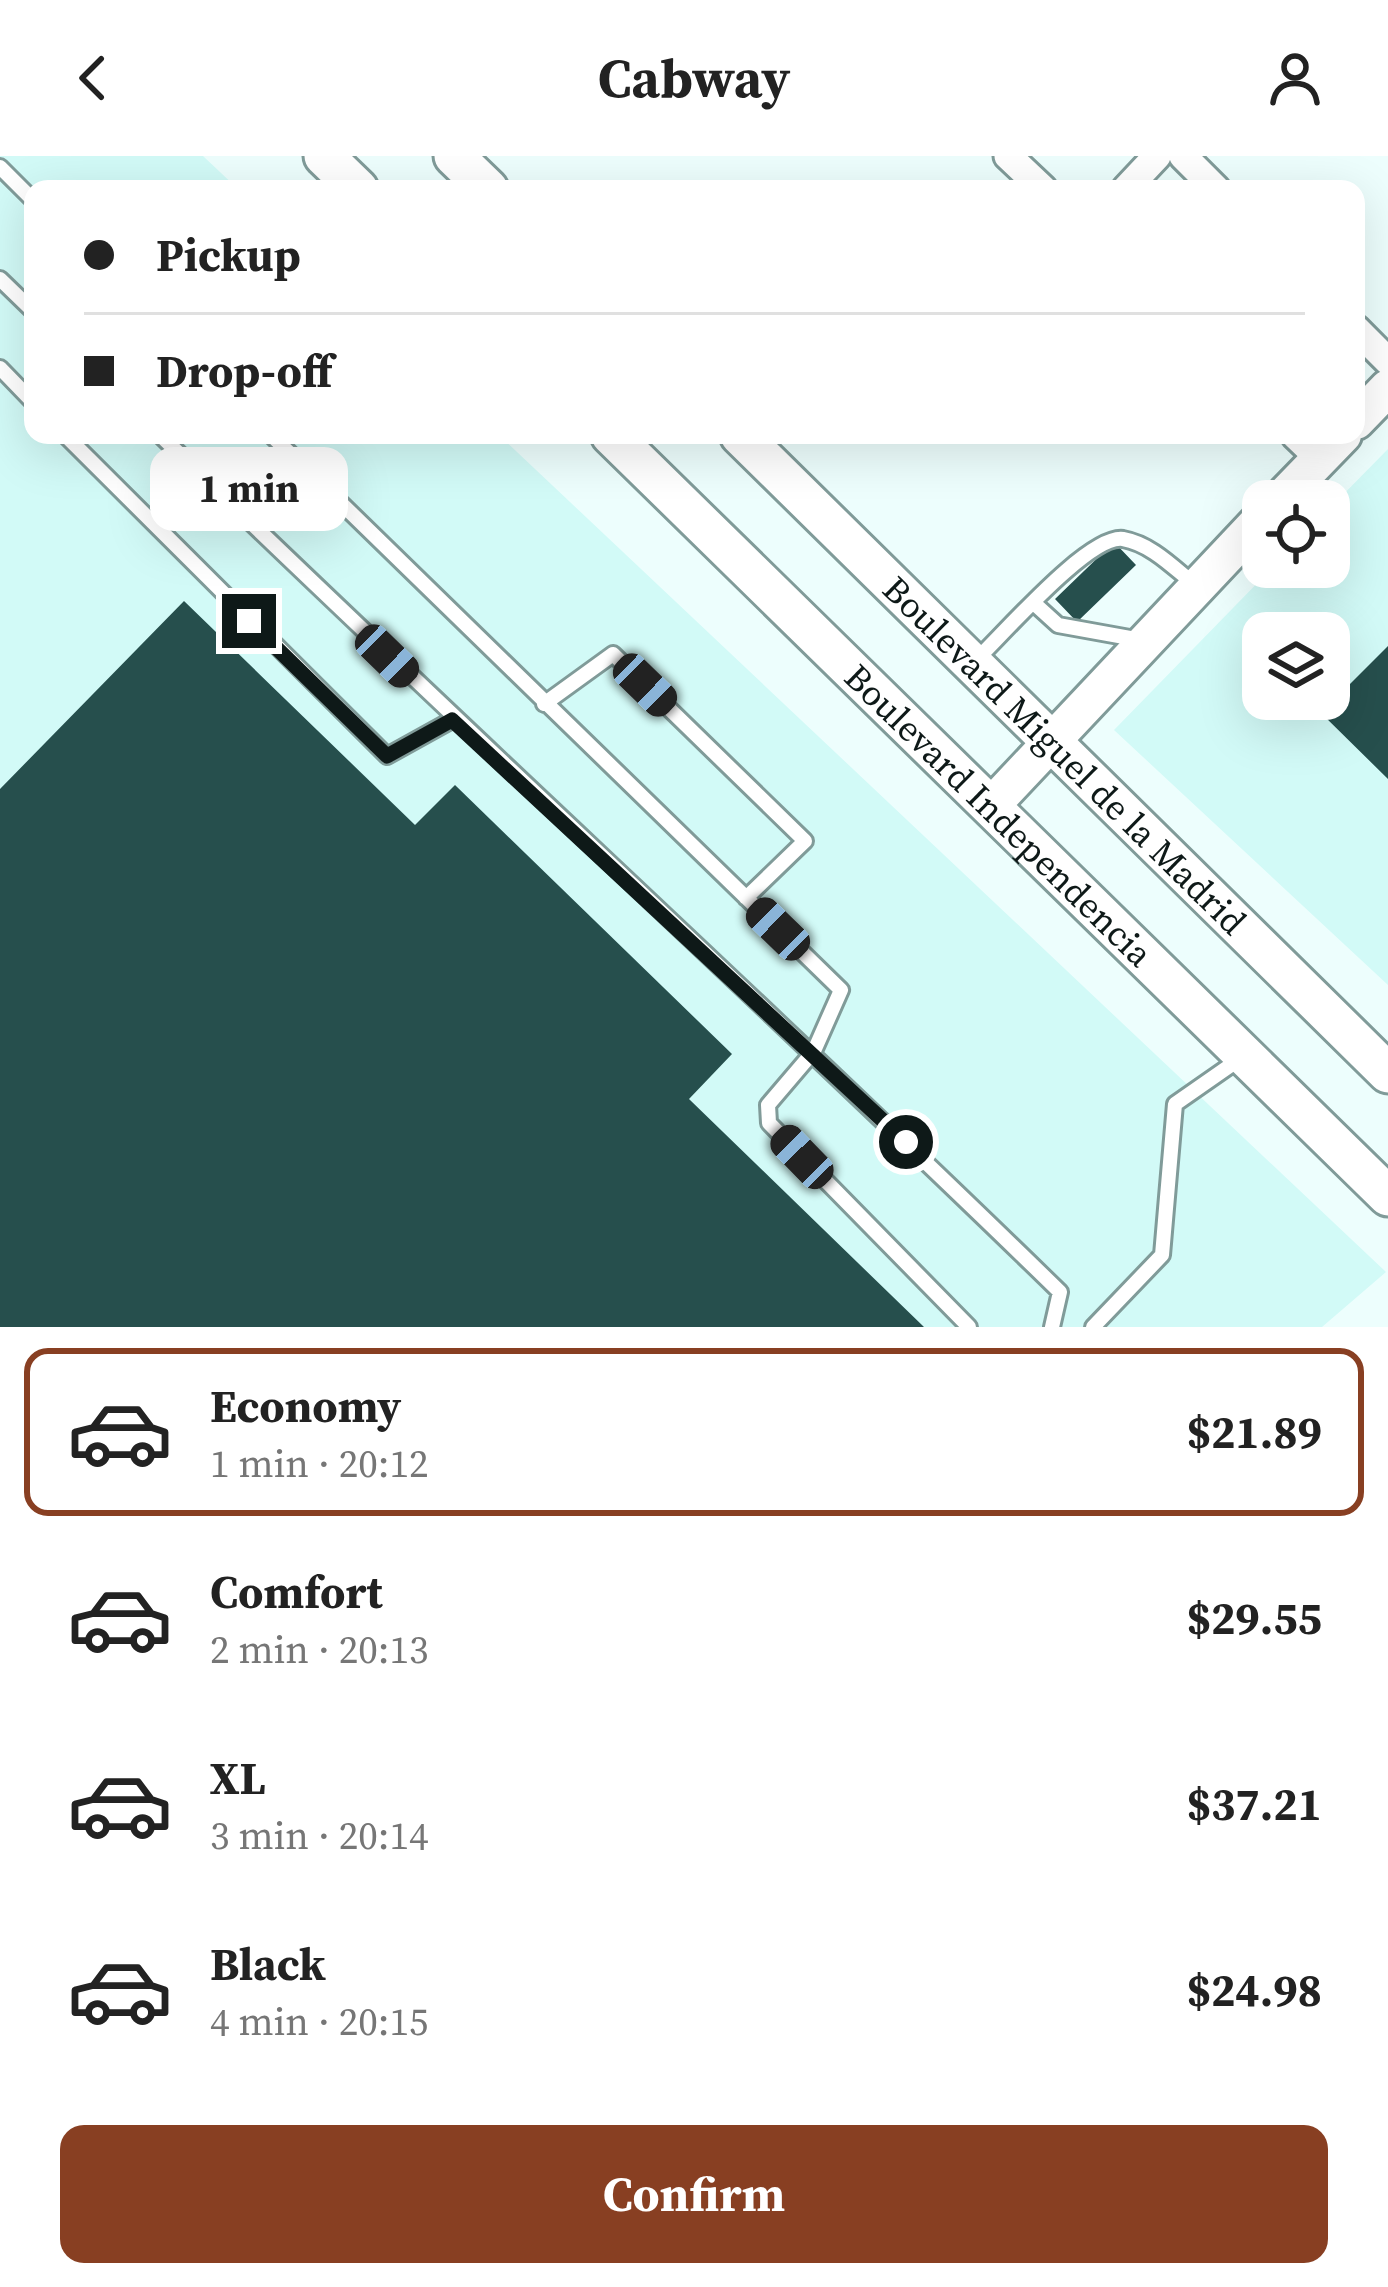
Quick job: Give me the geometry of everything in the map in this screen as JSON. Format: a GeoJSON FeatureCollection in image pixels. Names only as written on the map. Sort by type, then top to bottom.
{"type":"FeatureCollection","features":[{"type":"Feature","properties":{"kind":"main road"},"geometry":{"type":"LineString","coordinates":[[324,156],[349,180]]}},
{"type":"Feature","properties":{"kind":"main road"},"geometry":{"type":"LineString","coordinates":[[454,156],[479,180]]}},
{"type":"Feature","properties":{"kind":"main road","name":"Boulevard Independencia"},"geometry":{"type":"LineString","coordinates":[[620,444],[1388,1196]]}},
{"type":"Feature","properties":{"kind":"main road","name":"Boulevard Miguel de la Madrid"},"geometry":{"type":"LineString","coordinates":[[749,444],[1388,1073]]}},
{"type":"Feature","properties":{"kind":"street"},"geometry":{"type":"LineString","coordinates":[[1008,156],[1033,180]]}},
{"type":"Feature","properties":{"kind":"street"},"geometry":{"type":"LineString","coordinates":[[1134,180],[1157,156]]}},
{"type":"Feature","properties":{"kind":"street"},"geometry":{"type":"LineString","coordinates":[[1183,156],[1207,180]]}},
{"type":"Feature","properties":{"kind":"street"},"geometry":{"type":"LineString","coordinates":[[1365,338],[1388,361]]}},
{"type":"Feature","properties":{"kind":"street"},"geometry":{"type":"LineString","coordinates":[[1365,412],[1388,388]]}},
{"type":"Feature","properties":{"kind":"street"},"geometry":{"type":"LineString","coordinates":[[1293,480],[1318,444]]}},
{"type":"Feature","properties":{"kind":"street"},"geometry":{"type":"LineString","coordinates":[[991,806],[1242,538]]}},
{"type":"Feature","properties":{"kind":"lane"},"geometry":{"type":"LineString","coordinates":[[0,167],[24,191]]}},
{"type":"Feature","properties":{"kind":"lane"},"geometry":{"type":"LineString","coordinates":[[0,279],[24,302]]}},
{"type":"Feature","properties":{"kind":"lane"},"geometry":{"type":"LineString","coordinates":[[0,368],[24,393]]}},
{"type":"Feature","properties":{"kind":"lane"},"geometry":{"type":"LineString","coordinates":[[74,444],[387,756],[452,720]]}},
{"type":"Feature","properties":{"kind":"lane"},"geometry":{"type":"LineString","coordinates":[[169,444],[452,720],[814,1051],[1060,1292],[1052,1327]]}},
{"type":"Feature","properties":{"kind":"lane"},"geometry":{"type":"LineString","coordinates":[[280,444],[841,990],[814,1051],[768,1105],[769,1123],[969,1327]]}},
{"type":"Feature","properties":{"kind":"lane"},"geometry":{"type":"LineString","coordinates":[[974,662],[1085,552],[1113,539],[1143,544],[1196,585]]}},
{"type":"Feature","properties":{"kind":"lane"},"geometry":{"type":"LineString","coordinates":[[1036,604],[1058,625],[1144,641]]}},
{"type":"Feature","properties":{"kind":"lane"},"geometry":{"type":"LineString","coordinates":[[544,704],[613,653],[806,841],[746,898]]}},
{"type":"Feature","properties":{"kind":"lane"},"geometry":{"type":"LineString","coordinates":[[1093,1327],[1162,1255],[1175,1104],[1245,1055]]}},
{"type":"Feature","properties":{"kind":"shaded area"},"geometry":{"type":"Polygon","coordinates":[[[0,156],[203,156],[228,180],[24,180],[24,444],[509,444],[1386,1272],[1322,1327],[0,1327],[0,156]]]}},
{"type":"Feature","properties":{"kind":"shaded area"},"geometry":{"type":"Polygon","coordinates":[[[1388,449],[1388,985],[1114,730],[1253,588],[1350,588],[1350,488],[1388,449]]]}},
{"type":"Feature","properties":{"kind":"building"},"geometry":{"type":"Polygon","coordinates":[[[1114,542],[1136,565],[1077,622],[1055,599],[1114,542]]]}},
{"type":"Feature","properties":{"kind":"building"},"geometry":{"type":"Polygon","coordinates":[[[184,601],[415,825],[455,785],[732,1054],[689,1099],[924,1327],[0,1327],[0,789],[184,601]]]}},
{"type":"Feature","properties":{"kind":"building"},"geometry":{"type":"Polygon","coordinates":[[[1388,646],[1388,779],[1328,720],[1350,720],[1350,684],[1388,646]]]}},
{"type":"Feature","properties":{"kind":"route"},"geometry":{"type":"LineString","coordinates":[[249,621],[387,756],[452,720],[814,1051],[906,1142]]}}]}
